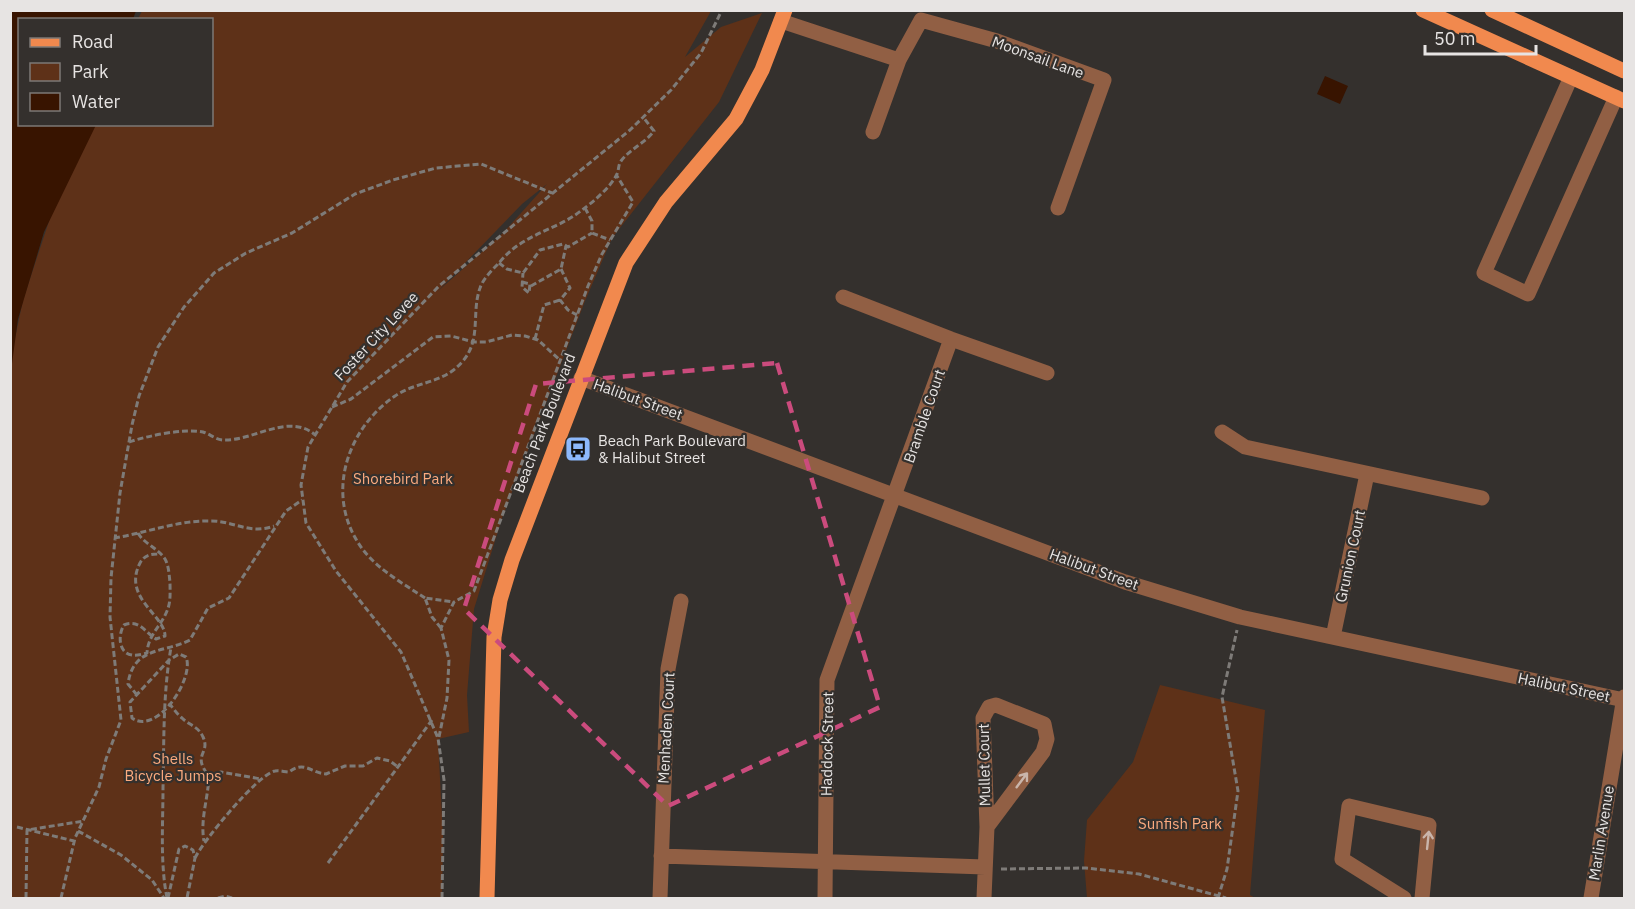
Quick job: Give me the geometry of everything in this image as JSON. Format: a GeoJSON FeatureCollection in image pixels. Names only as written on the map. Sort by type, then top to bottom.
{"type":"FeatureCollection","features":[{"type":"Feature","properties":{"kind":"main road"},"geometry":{"type":"LineString","coordinates":[[1423,10],[1620,99]]}},
{"type":"Feature","properties":{"kind":"main road"},"geometry":{"type":"LineString","coordinates":[[1492,10],[1624,71]]}},
{"type":"Feature","properties":{"kind":"main road","name":"Beach Park Boulevard"},"geometry":{"type":"LineString","coordinates":[[487,898],[491,678],[499,609],[512,560],[626,263],[666,202],[736,119],[758,80],[783,16]]}},
{"type":"Feature","properties":{"kind":"street"},"geometry":{"type":"LineString","coordinates":[[783,16],[899,60]]}},
{"type":"Feature","properties":{"kind":"street","name":"Moonsail Lane"},"geometry":{"type":"LineString","coordinates":[[873,132],[899,60],[921,20],[997,41],[1104,80],[1058,208]]}},
{"type":"Feature","properties":{"kind":"street"},"geometry":{"type":"LineString","coordinates":[[1571,77],[1484,273],[1528,294],[1620,99]]}},
{"type":"Feature","properties":{"kind":"street"},"geometry":{"type":"LineString","coordinates":[[843,297],[1047,373]]}},
{"type":"Feature","properties":{"kind":"street","name":"Bramble Court"},"geometry":{"type":"LineString","coordinates":[[897,494],[951,339]]}},
{"type":"Feature","properties":{"kind":"street","name":"Halibut Street"},"geometry":{"type":"LineString","coordinates":[[581,378],[897,494],[1125,582],[1240,617],[1624,698]]}},
{"type":"Feature","properties":{"kind":"street"},"geometry":{"type":"LineString","coordinates":[[1222,432],[1245,447],[1482,498]]}},
{"type":"Feature","properties":{"kind":"street","name":"Grunion Court"},"geometry":{"type":"LineString","coordinates":[[1333,637],[1367,474]]}},
{"type":"Feature","properties":{"kind":"street","name":"Haddock Street"},"geometry":{"type":"LineString","coordinates":[[825,898],[827,680],[897,494]]}},
{"type":"Feature","properties":{"kind":"street","name":"Menhaden Court"},"geometry":{"type":"LineString","coordinates":[[660,898],[668,669],[681,602]]}},
{"type":"Feature","properties":{"kind":"street","name":"Marlin Avenue"},"geometry":{"type":"LineString","coordinates":[[1592,898],[1624,698]]}},
{"type":"Feature","properties":{"kind":"street","name":"Mullet Court"},"geometry":{"type":"LineString","coordinates":[[984,898],[987,827],[983,717],[989,707],[996,705],[1044,724],[1047,739],[1043,752],[987,827]]}},
{"type":"Feature","properties":{"kind":"street"},"geometry":{"type":"LineString","coordinates":[[1404,898],[1342,859],[1349,806],[1429,825],[1422,898]]}},
{"type":"Feature","properties":{"kind":"street"},"geometry":{"type":"LineString","coordinates":[[661,856],[986,867]]}},
{"type":"Feature","properties":{"kind":"path","name":"Foster City Levee"},"geometry":{"type":"LineString","coordinates":[[442,898],[444,780],[438,738],[401,652],[347,586],[312,535],[302,500],[302,475],[314,434],[347,382],[439,286],[643,117],[690,68],[701,53],[722,10]]}},
{"type":"Feature","properties":{"kind":"path"},"geometry":{"type":"LineString","coordinates":[[454,602],[425,598],[378,566],[363,549],[346,513],[343,474],[347,457],[360,429],[375,411],[396,395],[450,374],[469,354],[474,342],[480,287],[499,262],[526,238],[562,222],[585,208],[616,176],[620,163],[654,131],[643,117]]}},
{"type":"Feature","properties":{"kind":"path"},"geometry":{"type":"LineString","coordinates":[[61,898],[74,841],[99,786],[106,759],[121,720],[110,617],[114,538],[129,442],[147,371],[171,325],[214,273],[246,252],[292,232],[355,194],[436,168],[465,163],[481,164],[552,193]]}},
{"type":"Feature","properties":{"kind":"path"},"geometry":{"type":"LineString","coordinates":[[441,628],[454,602],[474,591],[597,265],[633,202],[616,176]]}},
{"type":"Feature","properties":{"kind":"path"},"geometry":{"type":"LineString","coordinates":[[585,208],[592,221],[592,233]]}},
{"type":"Feature","properties":{"kind":"path"},"geometry":{"type":"LineString","coordinates":[[592,233],[610,240]]}},
{"type":"Feature","properties":{"kind":"path"},"geometry":{"type":"LineString","coordinates":[[561,269],[531,286],[529,292],[524,291],[522,273],[540,250],[553,246],[568,248],[592,233]]}},
{"type":"Feature","properties":{"kind":"path"},"geometry":{"type":"LineString","coordinates":[[534,339],[544,305],[560,300],[570,288],[561,269],[566,246]]}},
{"type":"Feature","properties":{"kind":"path"},"geometry":{"type":"LineString","coordinates":[[499,262],[507,269],[522,273]]}},
{"type":"Feature","properties":{"kind":"path"},"geometry":{"type":"LineString","coordinates":[[522,282],[531,286]]}},
{"type":"Feature","properties":{"kind":"path"},"geometry":{"type":"LineString","coordinates":[[560,300],[568,310],[578,315]]}},
{"type":"Feature","properties":{"kind":"path"},"geometry":{"type":"LineString","coordinates":[[331,407],[351,399],[433,337],[451,336],[474,342],[512,335],[534,339],[561,360]]}},
{"type":"Feature","properties":{"kind":"path"},"geometry":{"type":"LineString","coordinates":[[129,442],[151,435],[196,432],[226,441],[247,437],[263,430],[301,426],[314,434]]}},
{"type":"Feature","properties":{"kind":"path"},"geometry":{"type":"LineString","coordinates":[[161,554],[150,554],[144,558],[140,564],[137,581],[140,598],[165,632],[163,639],[156,639],[135,623],[124,625],[121,630],[121,644],[128,654],[147,653],[190,640],[208,608],[229,598],[276,525],[286,512],[302,500]]}},
{"type":"Feature","properties":{"kind":"path"},"geometry":{"type":"LineString","coordinates":[[114,538],[150,528],[213,520],[254,530],[276,525]]}},
{"type":"Feature","properties":{"kind":"path"},"geometry":{"type":"LineString","coordinates":[[138,532],[161,554],[170,574],[170,602],[151,636],[147,653],[129,676],[131,690],[138,695]]}},
{"type":"Feature","properties":{"kind":"path"},"geometry":{"type":"LineString","coordinates":[[425,598],[432,617],[441,628],[449,660],[447,698],[438,738]]}},
{"type":"Feature","properties":{"kind":"path"},"geometry":{"type":"LineString","coordinates":[[1219,897],[1227,869],[1238,791],[1222,697],[1240,617]]}},
{"type":"Feature","properties":{"kind":"path"},"geometry":{"type":"LineString","coordinates":[[166,898],[163,848],[164,711],[171,647]]}},
{"type":"Feature","properties":{"kind":"path"},"geometry":{"type":"LineString","coordinates":[[179,654],[186,657],[188,663],[186,675],[164,711],[152,722],[137,722],[129,711],[130,702],[169,660],[179,654]]}},
{"type":"Feature","properties":{"kind":"path"},"geometry":{"type":"LineString","coordinates":[[169,704],[182,719],[196,727],[203,736],[204,750],[200,760],[201,767],[209,776],[208,800],[201,824],[204,841]]}},
{"type":"Feature","properties":{"kind":"path"},"geometry":{"type":"LineString","coordinates":[[328,863],[432,720]]}},
{"type":"Feature","properties":{"kind":"path"},"geometry":{"type":"LineString","coordinates":[[187,898],[195,858],[204,841],[261,779],[275,771],[289,772],[296,767],[305,766],[326,774],[345,766],[363,766],[377,759],[390,761],[398,767]]}},
{"type":"Feature","properties":{"kind":"path"},"geometry":{"type":"LineString","coordinates":[[209,776],[221,772],[261,779]]}},
{"type":"Feature","properties":{"kind":"path"},"geometry":{"type":"LineString","coordinates":[[27,830],[84,821]]}},
{"type":"Feature","properties":{"kind":"path"},"geometry":{"type":"LineString","coordinates":[[17,827],[74,841]]}},
{"type":"Feature","properties":{"kind":"path"},"geometry":{"type":"LineString","coordinates":[[26,898],[27,830]]}},
{"type":"Feature","properties":{"kind":"path"},"geometry":{"type":"LineString","coordinates":[[78,831],[122,855],[152,880],[166,898]]}},
{"type":"Feature","properties":{"kind":"path"},"geometry":{"type":"LineString","coordinates":[[166,898],[179,849],[185,846],[191,848],[195,858]]}},
{"type":"Feature","properties":{"kind":"path"},"geometry":{"type":"LineString","coordinates":[[1001,869],[1086,868],[1139,874],[1226,898]]}},
{"type":"Feature","properties":{"kind":"path"},"geometry":{"type":"LineString","coordinates":[[218,898],[232,898]]}},
{"type":"Feature","properties":{"kind":"highlighted area"},"geometry":{"type":"Polygon","coordinates":[[[777,363],[880,707],[668,806],[464,609],[536,384],[777,363]]]}},
{"type":"Feature","properties":{"kind":"green space"},"geometry":{"type":"Polygon","coordinates":[[[142,11],[711,11],[685,57],[721,27],[762,13],[719,102],[612,238],[585,301],[502,518],[474,609],[467,695],[469,732],[438,739],[443,837],[442,898],[11,898],[10,362],[23,300],[52,212],[88,126],[213,126],[213,18],[138,18],[142,11]],[[547,184],[522,204],[437,292],[503,233],[547,184]]]}},
{"type":"Feature","properties":{"kind":"green space","name":"Sunfish Park"},"geometry":{"type":"Polygon","coordinates":[[[1160,685],[1265,710],[1250,895],[1255,898],[1087,898],[1084,861],[1087,820],[1133,762],[1160,685]]]}},
{"type":"Feature","properties":{"kind":"water"},"geometry":{"type":"Polygon","coordinates":[[[11,10],[136,11],[133,18],[18,18],[18,126],[96,126],[44,232],[18,319],[11,371],[11,10]]]}},
{"type":"Feature","properties":{"kind":"water"},"geometry":{"type":"Polygon","coordinates":[[[1325,76],[1348,86],[1340,104],[1317,94],[1325,76]]]}},
{"type":"Feature","properties":{"kind":"place","name":"Beach Park Boulevard & Halibut Street"},"geometry":{"type":"Point","coordinates":[578,449]}},
{"type":"Feature","properties":{"kind":"park label","name":"Shorebird Park"},"geometry":{"type":"Point","coordinates":[403,478]}},
{"type":"Feature","properties":{"kind":"park label","name":"Shells Bicycle Jumps"},"geometry":{"type":"Point","coordinates":[173,766]}}]}
